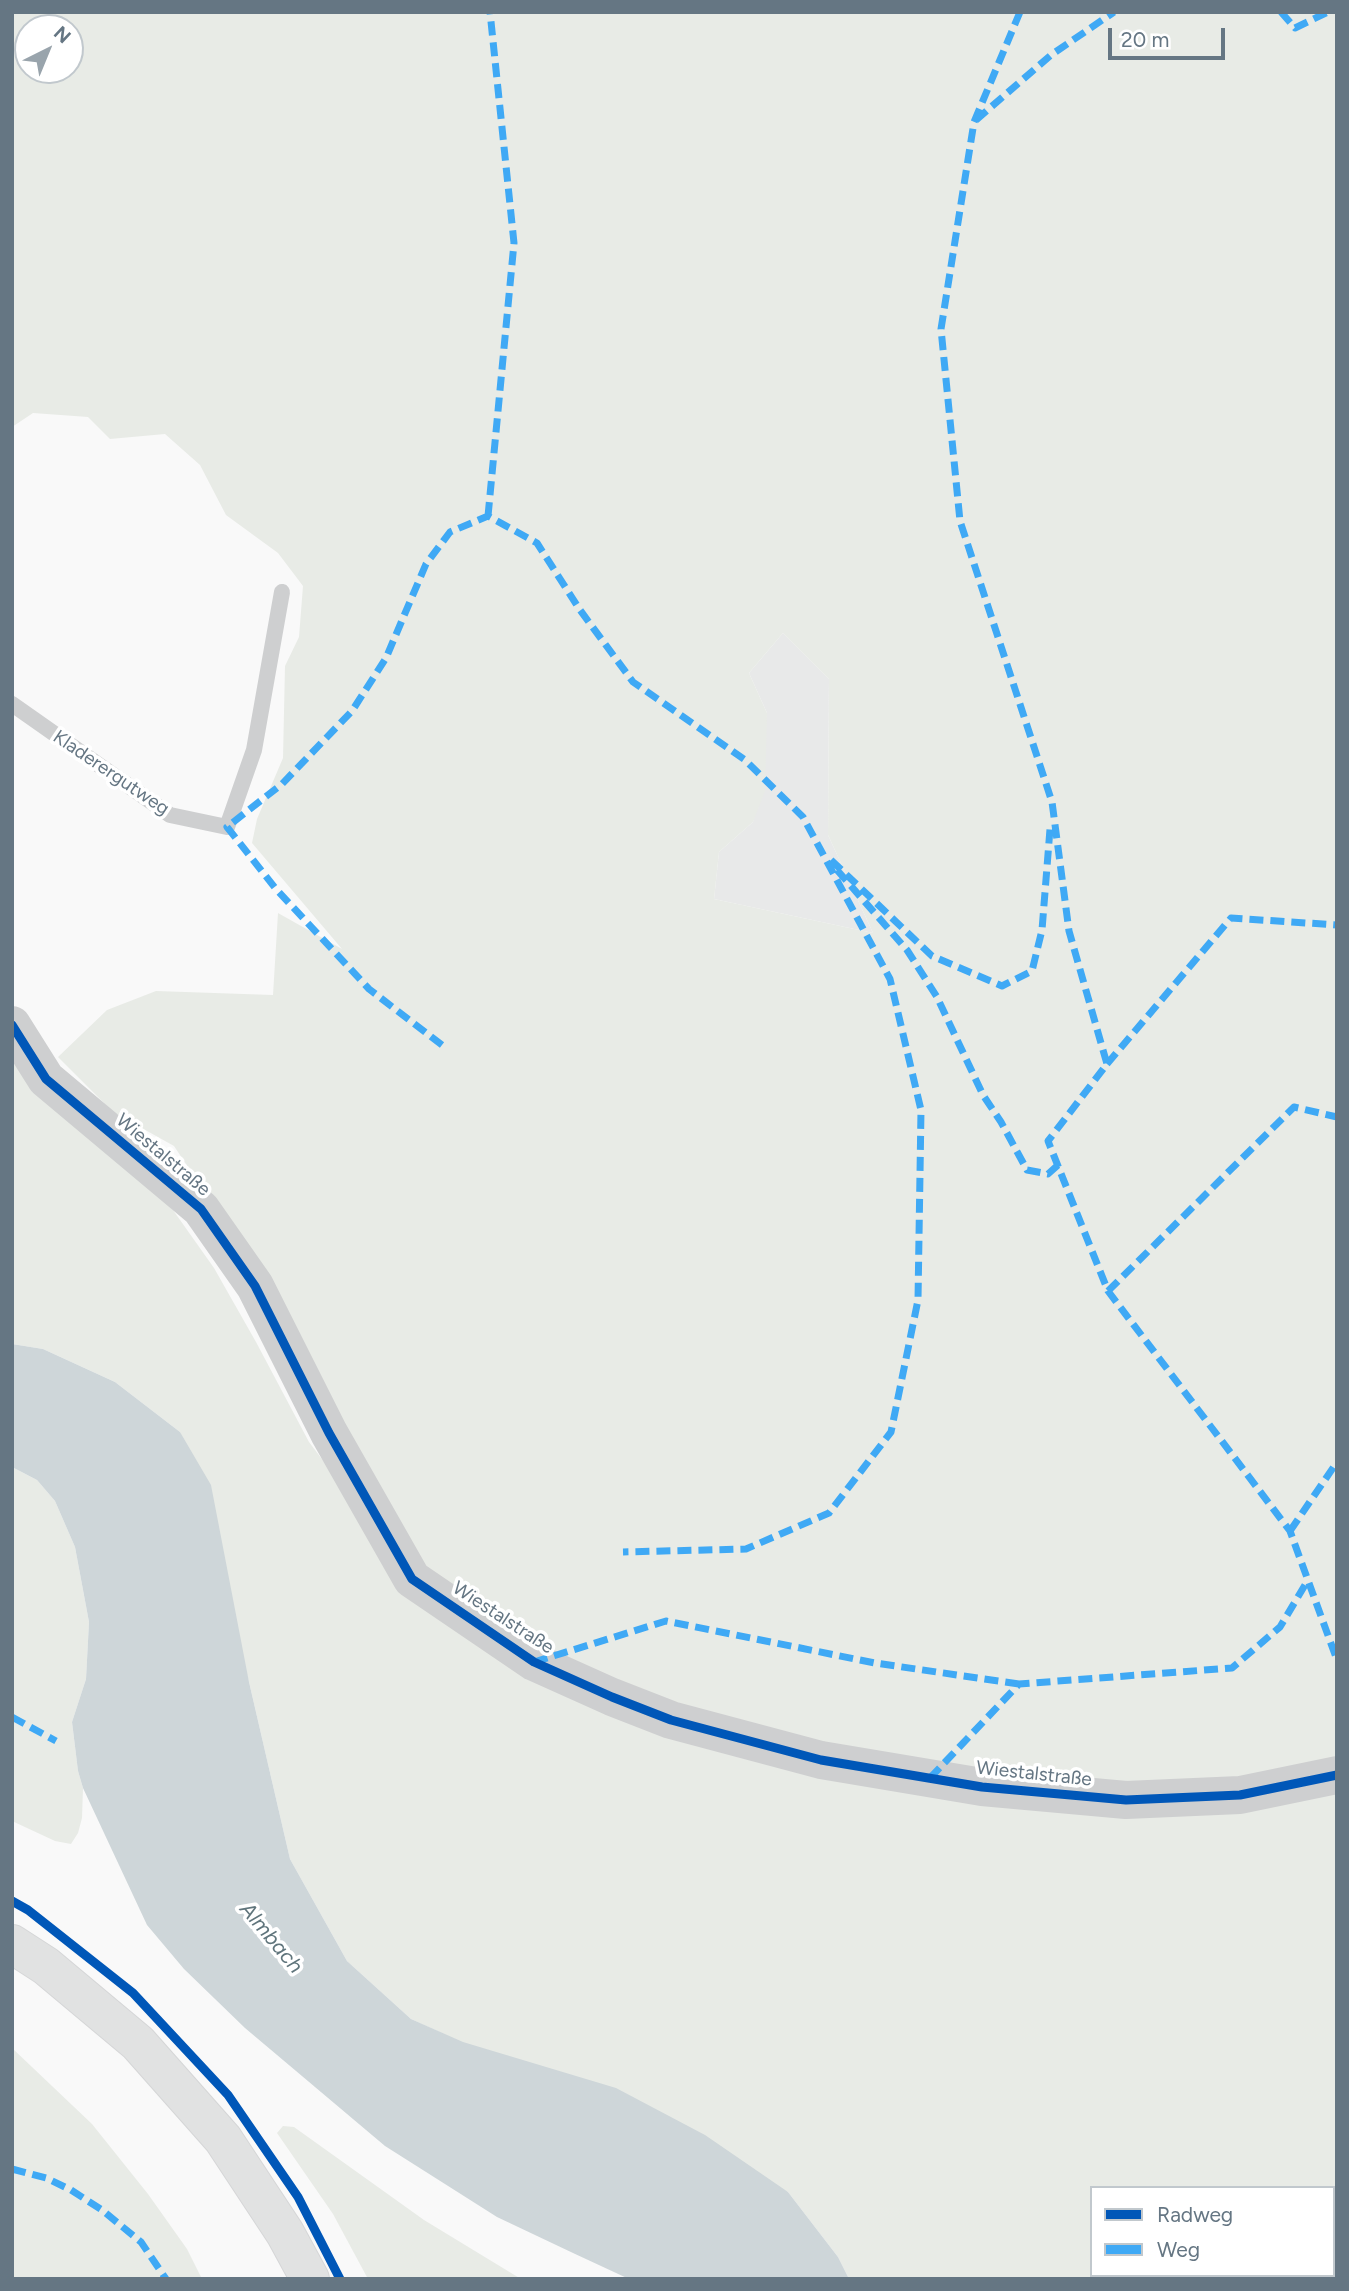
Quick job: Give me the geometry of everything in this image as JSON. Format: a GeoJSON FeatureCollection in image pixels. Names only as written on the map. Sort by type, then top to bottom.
{"type":"FeatureCollection","features":[{"type":"Feature","properties":{"kind":"main road"},"geometry":{"type":"LineString","coordinates":[[12,1944],[57,1975],[138,2043],[155,2062],[223,2139],[285,2232],[310,2279]]}},
{"type":"Feature","properties":{"kind":"street","name":"Wiestalstraße"},"geometry":{"type":"LineString","coordinates":[[12,1025],[46,1079],[201,1209],[255,1286],[329,1433],[412,1579],[534,1662],[671,1720],[821,1760],[982,1787],[1126,1800],[1240,1795],[1337,1775]]}},
{"type":"Feature","properties":{"kind":"lane","name":"Kladerergutweg"},"geometry":{"type":"LineString","coordinates":[[12,704],[170,816],[227,827],[254,750],[282,592]]}},
{"type":"Feature","properties":{"kind":"shaded area"},"geometry":{"type":"Polygon","coordinates":[[[12,12],[1337,12],[1337,2279],[849,2279],[838,2257],[788,2192],[411,2019],[347,1961],[290,1859],[249,1682],[180,1432],[115,1382],[43,1349],[12,1344],[12,1059],[173,1210],[214,1268],[309,1442],[411,1577],[280,1305],[174,1146],[113,1112],[58,1057],[107,1010],[156,991],[273,995],[278,913],[342,949],[252,843],[257,819],[283,758],[285,666],[299,637],[303,586],[278,553],[226,515],[200,465],[165,434],[110,439],[88,417],[33,413],[12,427],[12,12]],[[783,633],[749,673],[767,713],[765,791],[753,822],[719,852],[714,899],[873,933],[828,835],[829,679],[783,633]]]}},
{"type":"Feature","properties":{"kind":"shaded area"},"geometry":{"type":"Polygon","coordinates":[[[783,633],[829,679],[828,835],[873,933],[714,899],[719,852],[753,822],[767,713],[749,673],[783,633]]]}},
{"type":"Feature","properties":{"kind":"shaded area"},"geometry":{"type":"Polygon","coordinates":[[[12,1467],[37,1480],[55,1501],[75,1547],[89,1622],[86,1679],[72,1722],[78,1771],[83,1788],[82,1818],[78,1833],[71,1844],[55,1841],[12,1821],[12,1467]]]}},
{"type":"Feature","properties":{"kind":"shaded area"},"geometry":{"type":"Polygon","coordinates":[[[12,2048],[92,2124],[148,2194],[187,2249],[202,2279],[12,2279],[12,2048]]]}},
{"type":"Feature","properties":{"kind":"shaded area"},"geometry":{"type":"Polygon","coordinates":[[[283,2126],[294,2127],[424,2220],[521,2279],[368,2279],[333,2214],[277,2133],[283,2126]]]}},
{"type":"Feature","properties":{"kind":"water","name":"Almbach"},"geometry":{"type":"Polygon","coordinates":[[[12,1344],[43,1349],[115,1382],[180,1432],[211,1485],[249,1682],[290,1859],[347,1961],[411,2019],[463,2042],[616,2088],[705,2135],[788,2192],[838,2257],[849,2279],[629,2279],[573,2253],[497,2217],[385,2146],[245,2028],[184,1969],[147,1925],[83,1788],[78,1771],[72,1722],[86,1679],[89,1622],[75,1547],[55,1501],[37,1480],[12,1467],[12,1344]]]}},
{"type":"Feature","properties":{"kind":"marked path"},"geometry":{"type":"LineString","coordinates":[[488,516],[514,243],[490,12]]}},
{"type":"Feature","properties":{"kind":"marked path"},"geometry":{"type":"LineString","coordinates":[[1020,12],[974,122],[941,329],[960,521],[1052,802],[1069,931],[1107,1064],[1048,1141],[1108,1291],[1290,1531],[1337,1660]]}},
{"type":"Feature","properties":{"kind":"marked path"},"geometry":{"type":"LineString","coordinates":[[976,120],[1051,55],[1114,12]]}},
{"type":"Feature","properties":{"kind":"marked path"},"geometry":{"type":"LineString","coordinates":[[1281,12],[1295,28],[1328,12]]}},
{"type":"Feature","properties":{"kind":"marked path"},"geometry":{"type":"LineString","coordinates":[[442,1045],[369,989],[276,889],[227,827],[282,784],[352,711],[386,658],[426,564],[450,532],[488,516],[537,543],[580,610],[633,682],[745,760],[803,817],[890,979],[921,1110],[918,1300],[891,1432],[829,1513],[746,1549],[623,1552]]}},
{"type":"Feature","properties":{"kind":"marked path"},"geometry":{"type":"LineString","coordinates":[[831,860],[932,956],[1002,986],[1032,971],[1042,930],[1050,829]]}},
{"type":"Feature","properties":{"kind":"marked path"},"geometry":{"type":"LineString","coordinates":[[837,870],[907,950],[937,997],[983,1095],[1027,1170],[1048,1174],[1058,1165]]}},
{"type":"Feature","properties":{"kind":"marked path"},"geometry":{"type":"LineString","coordinates":[[1107,1064],[1231,918],[1337,925]]}},
{"type":"Feature","properties":{"kind":"marked path"},"geometry":{"type":"LineString","coordinates":[[1108,1291],[1294,1107],[1337,1117]]}},
{"type":"Feature","properties":{"kind":"marked path"},"geometry":{"type":"LineString","coordinates":[[1290,1531],[1337,1462]]}},
{"type":"Feature","properties":{"kind":"marked path"},"geometry":{"type":"LineString","coordinates":[[930,1778],[1019,1684],[1232,1668],[1280,1627],[1308,1580]]}},
{"type":"Feature","properties":{"kind":"marked path"},"geometry":{"type":"LineString","coordinates":[[534,1662],[666,1621],[875,1663],[1019,1684]]}},
{"type":"Feature","properties":{"kind":"marked path"},"geometry":{"type":"LineString","coordinates":[[12,1717],[56,1741]]}},
{"type":"Feature","properties":{"kind":"marked path"},"geometry":{"type":"LineString","coordinates":[[12,2169],[46,2178],[102,2210],[141,2242],[166,2279]]}},
{"type":"Feature","properties":{"kind":"cycle path"},"geometry":{"type":"LineString","coordinates":[[12,1025],[46,1079],[201,1209],[255,1286],[329,1433],[412,1579],[534,1662],[671,1720],[821,1760],[982,1787],[1126,1800],[1240,1795],[1337,1775]]}},
{"type":"Feature","properties":{"kind":"cycle path"},"geometry":{"type":"LineString","coordinates":[[12,1901],[28,1910],[133,1993],[228,2095],[298,2197],[340,2279]]}}]}
